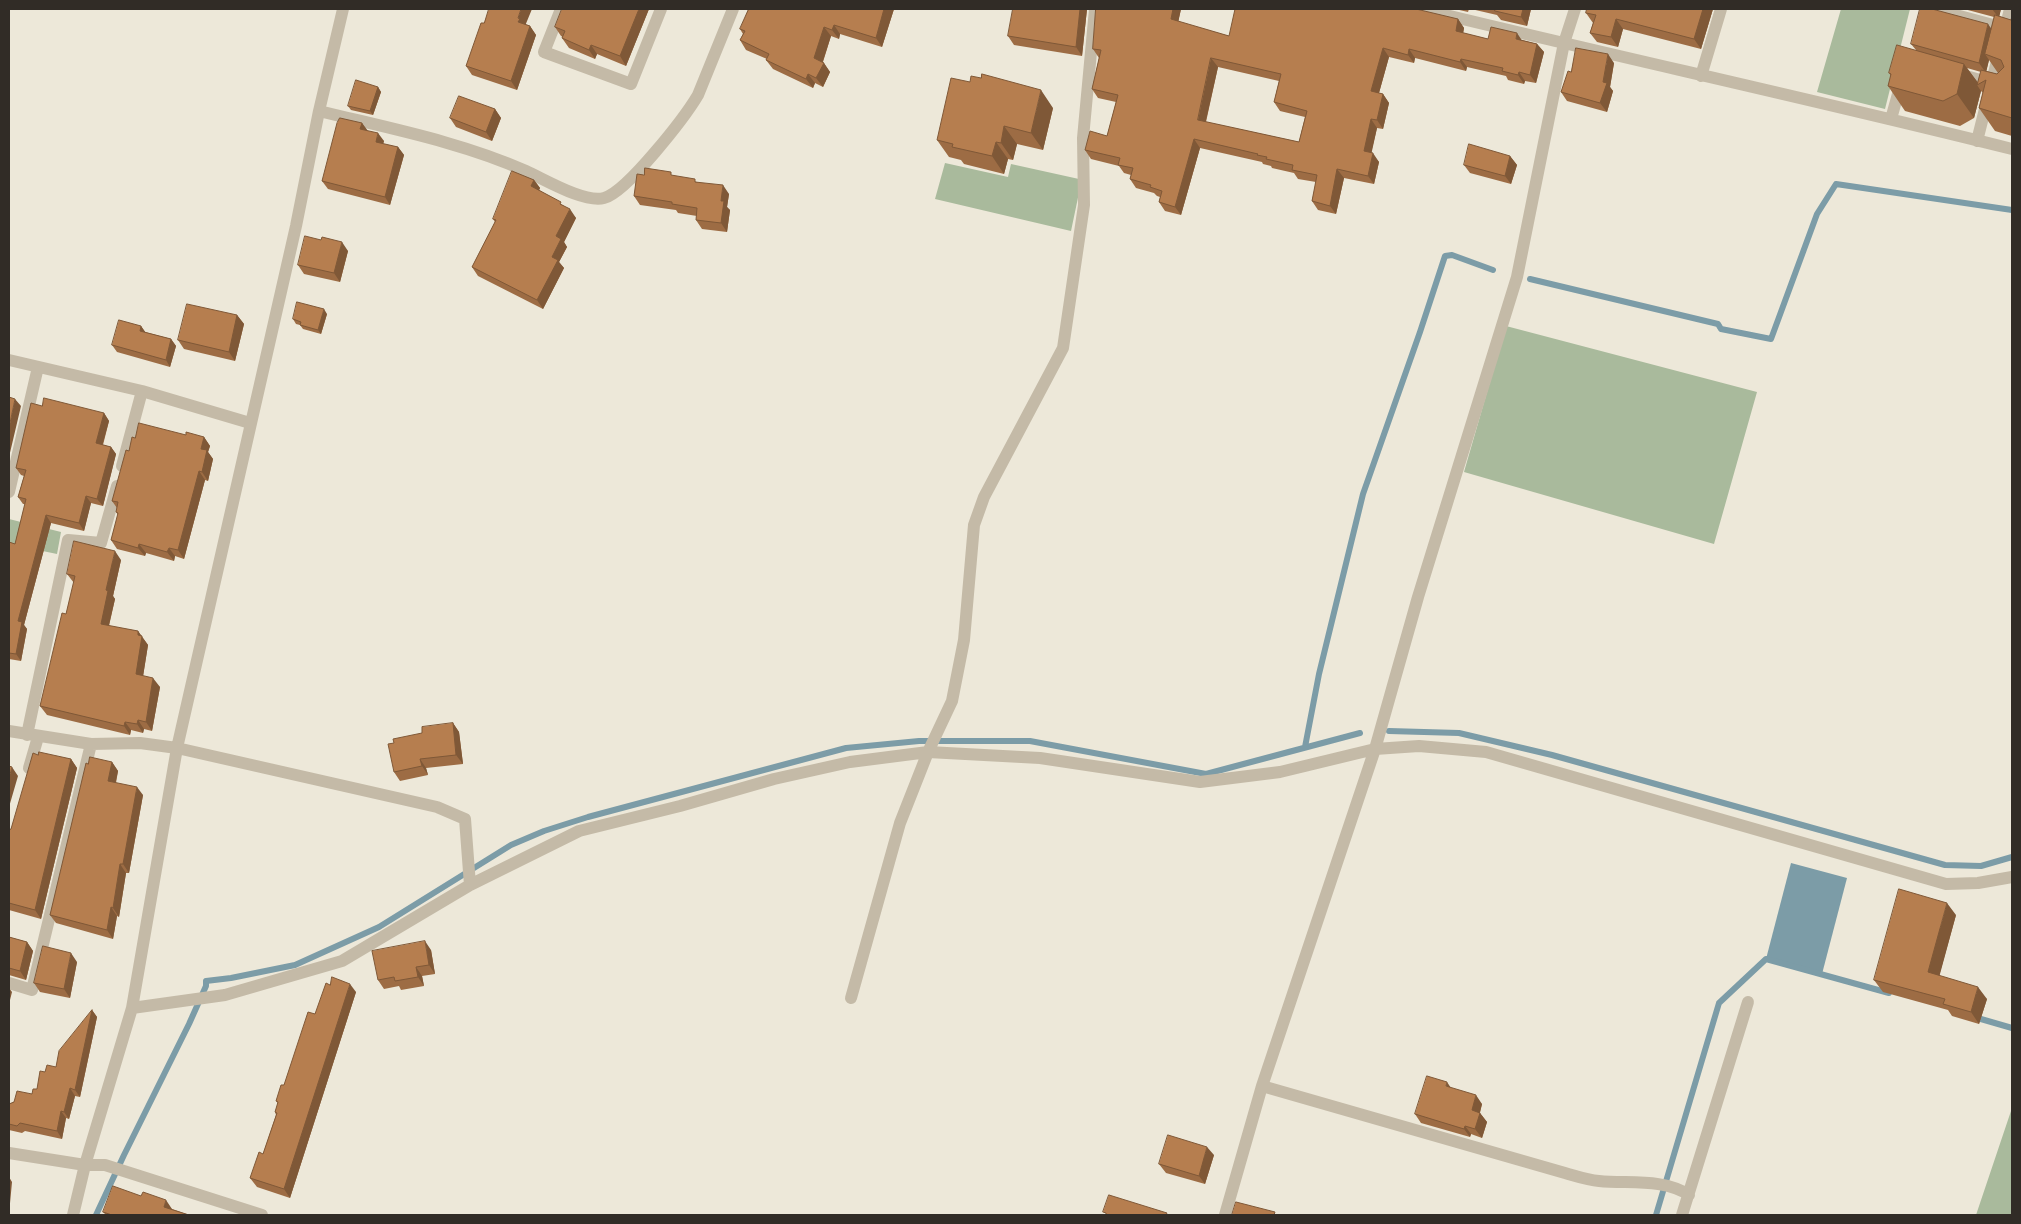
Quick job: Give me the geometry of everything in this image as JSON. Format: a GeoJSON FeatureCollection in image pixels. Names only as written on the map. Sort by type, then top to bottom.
{"type":"FeatureCollection","features":[{"type":"Feature","properties":{"kind":"street"},"geometry":{"type":"LineString","coordinates":[[73,1215],[85,1165],[132,1008],[177,748],[296,226],[319,110],[343,9]]}},
{"type":"Feature","properties":{"kind":"street"},"geometry":{"type":"LineString","coordinates":[[561,9],[544,52],[631,84],[661,9]]}},
{"type":"Feature","properties":{"kind":"street"},"geometry":{"type":"LineString","coordinates":[[319,110],[502,160],[588,198],[606,197],[614,193],[633,175],[678,126],[691,108],[733,9]]}},
{"type":"Feature","properties":{"kind":"street"},"geometry":{"type":"LineString","coordinates":[[851,998],[900,823],[928,752],[952,701],[964,640],[974,525],[984,497],[1063,348],[1084,205],[1083,138],[1095,9]]}},
{"type":"Feature","properties":{"kind":"street"},"geometry":{"type":"LineString","coordinates":[[1421,9],[2012,149]]}},
{"type":"Feature","properties":{"kind":"street"},"geometry":{"type":"LineString","coordinates":[[1225,1215],[1262,1086],[1375,748],[1418,597],[1517,277],[1564,43],[1575,9]]}},
{"type":"Feature","properties":{"kind":"street"},"geometry":{"type":"LineString","coordinates":[[1701,76],[1721,9]]}},
{"type":"Feature","properties":{"kind":"street"},"geometry":{"type":"LineString","coordinates":[[1977,140],[2009,29],[2010,9]]}},
{"type":"Feature","properties":{"kind":"street"},"geometry":{"type":"LineString","coordinates":[[1938,10],[2009,29]]}},
{"type":"Feature","properties":{"kind":"street"},"geometry":{"type":"LineString","coordinates":[[1891,119],[1905,68]]}},
{"type":"Feature","properties":{"kind":"street"},"geometry":{"type":"LineString","coordinates":[[1945,70],[2012,89]]}},
{"type":"Feature","properties":{"kind":"street"},"geometry":{"type":"LineString","coordinates":[[9,360],[142,390],[250,423]]}},
{"type":"Feature","properties":{"kind":"street"},"geometry":{"type":"LineString","coordinates":[[9,492],[38,367]]}},
{"type":"Feature","properties":{"kind":"street"},"geometry":{"type":"LineString","coordinates":[[25,781],[68,540],[101,544],[142,390]]}},
{"type":"Feature","properties":{"kind":"street"},"geometry":{"type":"LineString","coordinates":[[9,731],[91,744],[140,743],[177,748],[437,807],[465,820],[470,886]]}},
{"type":"Feature","properties":{"kind":"street"},"geometry":{"type":"LineString","coordinates":[[9,983],[32,990],[91,744]]}},
{"type":"Feature","properties":{"kind":"street"},"geometry":{"type":"LineString","coordinates":[[132,1008],[225,995],[342,961],[470,886],[579,831],[680,806],[774,779],[850,762],[928,752],[1040,758],[1200,782],[1280,772],[1375,748],[1419,746],[1486,752],[1946,884],[1978,883],[2012,877]]}},
{"type":"Feature","properties":{"kind":"street"},"geometry":{"type":"LineString","coordinates":[[1682,1215],[1748,1002]]}},
{"type":"Feature","properties":{"kind":"street"},"geometry":{"type":"LineString","coordinates":[[1262,1086],[1565,1173],[1597,1181],[1654,1184],[1678,1188],[1689,1195]]}},
{"type":"Feature","properties":{"kind":"street"},"geometry":{"type":"LineString","coordinates":[[9,1153],[85,1165],[104,1165],[262,1215]]}},
{"type":"Feature","properties":{"kind":"green space"},"geometry":{"type":"Polygon","coordinates":[[[1841,9],[1910,9],[1885,109],[1817,92],[1841,9]]]}},
{"type":"Feature","properties":{"kind":"green space"},"geometry":{"type":"Polygon","coordinates":[[[945,163],[1008,177],[1011,164],[1079,179],[1080,188],[1071,231],[935,199],[945,163]]]}},
{"type":"Feature","properties":{"kind":"green space"},"geometry":{"type":"Polygon","coordinates":[[[1506,326],[1757,392],[1714,544],[1464,472],[1506,326]]]}},
{"type":"Feature","properties":{"kind":"green space"},"geometry":{"type":"Polygon","coordinates":[[[9,519],[61,532],[57,554],[9,544],[9,519]]]}},
{"type":"Feature","properties":{"kind":"green space"},"geometry":{"type":"Polygon","coordinates":[[[2012,1108],[2012,1215],[1976,1215],[2012,1108]]]}},
{"type":"Feature","properties":{"kind":"water"},"geometry":{"type":"Polygon","coordinates":[[[1791,863],[1847,878],[1822,974],[1766,959],[1791,863]]]}},
{"type":"Feature","properties":{"kind":"building"},"geometry":{"type":"Polygon","coordinates":[[[489,9],[521,9],[518,22],[530,26],[511,81],[466,66],[481,23],[484,23],[489,9]]]}},
{"type":"Feature","properties":{"kind":"building"},"geometry":{"type":"Polygon","coordinates":[[[562,9],[639,9],[620,56],[591,45],[589,50],[562,38],[565,31],[555,27],[562,9]]]}},
{"type":"Feature","properties":{"kind":"building"},"geometry":{"type":"Polygon","coordinates":[[[749,9],[884,9],[876,38],[834,25],[832,30],[824,27],[814,58],[824,63],[816,78],[808,74],[806,79],[766,60],[769,54],[740,40],[745,31],[740,29],[749,9]]]}},
{"type":"Feature","properties":{"kind":"building"},"geometry":{"type":"Polygon","coordinates":[[[1013,9],[1080,9],[1076,47],[1008,36],[1013,9]]]}},
{"type":"Feature","properties":{"kind":"building"},"geometry":{"type":"Polygon","coordinates":[[[1096,9],[1173,9],[1171,19],[1229,36],[1235,9],[1416,9],[1458,19],[1456,31],[1488,39],[1491,27],[1517,33],[1516,39],[1537,44],[1530,75],[1519,72],[1518,75],[1502,71],[1503,68],[1461,59],[1460,62],[1409,49],[1408,55],[1383,48],[1371,91],[1383,94],[1377,120],[1371,119],[1364,151],[1373,153],[1368,176],[1337,169],[1330,206],[1312,201],[1317,175],[1292,170],[1293,165],[1266,159],[1267,157],[1258,154],[1194,139],[1175,207],[1159,202],[1162,191],[1150,187],[1151,185],[1130,179],[1133,168],[1118,165],[1120,158],[1085,150],[1090,131],[1107,136],[1118,95],[1092,89],[1101,50],[1093,49],[1096,9]],[[1211,58],[1198,120],[1299,142],[1307,111],[1274,102],[1281,74],[1211,58]]]}},
{"type":"Feature","properties":{"kind":"building"},"geometry":{"type":"Polygon","coordinates":[[[1495,9],[1523,9],[1521,17],[1495,11],[1495,9]]]}},
{"type":"Feature","properties":{"kind":"building"},"geometry":{"type":"Polygon","coordinates":[[[1587,9],[1703,9],[1694,39],[1616,19],[1611,37],[1590,33],[1596,15],[1586,13],[1587,9]]]}},
{"type":"Feature","properties":{"kind":"building"},"geometry":{"type":"Polygon","coordinates":[[[1920,9],[1932,9],[1988,24],[1979,63],[1911,44],[1920,9]]]}},
{"type":"Feature","properties":{"kind":"building"},"geometry":{"type":"Polygon","coordinates":[[[1995,15],[2011,20],[2012,16],[2012,118],[1979,108],[1986,80],[1977,85],[1981,70],[1997,74],[2004,67],[2001,60],[1985,54],[1995,15]]]}},
{"type":"Feature","properties":{"kind":"building"},"geometry":{"type":"Polygon","coordinates":[[[1897,45],[1964,64],[1957,94],[1943,101],[1888,86],[1891,74],[1889,73],[1897,45]]]}},
{"type":"Feature","properties":{"kind":"building"},"geometry":{"type":"Polygon","coordinates":[[[1576,48],[1608,54],[1603,82],[1607,83],[1600,103],[1561,92],[1568,71],[1571,72],[1576,48]]]}},
{"type":"Feature","properties":{"kind":"building"},"geometry":{"type":"Polygon","coordinates":[[[982,74],[1041,90],[1031,133],[1004,126],[1001,143],[996,142],[992,156],[952,147],[953,144],[937,140],[951,78],[970,82],[971,76],[981,78],[982,74]]]}},
{"type":"Feature","properties":{"kind":"building"},"geometry":{"type":"Polygon","coordinates":[[[356,80],[378,87],[370,111],[348,106],[356,80]]]}},
{"type":"Feature","properties":{"kind":"building"},"geometry":{"type":"Polygon","coordinates":[[[459,96],[495,109],[486,132],[450,118],[459,96]]]}},
{"type":"Feature","properties":{"kind":"building"},"geometry":{"type":"Polygon","coordinates":[[[340,118],[362,123],[360,129],[378,133],[376,142],[398,147],[385,197],[322,181],[337,123],[340,118]]]}},
{"type":"Feature","properties":{"kind":"building"},"geometry":{"type":"Polygon","coordinates":[[[1469,144],[1510,156],[1505,176],[1464,165],[1469,144]]]}},
{"type":"Feature","properties":{"kind":"building"},"geometry":{"type":"Polygon","coordinates":[[[645,168],[671,172],[671,175],[695,179],[695,182],[723,185],[721,201],[724,201],[721,223],[696,220],[697,208],[634,196],[637,174],[644,175],[645,168]]]}},
{"type":"Feature","properties":{"kind":"building"},"geometry":{"type":"Polygon","coordinates":[[[512,171],[534,180],[531,186],[570,209],[556,236],[561,239],[552,257],[558,260],[537,300],[472,267],[496,220],[493,219],[512,171]]]}},
{"type":"Feature","properties":{"kind":"building"},"geometry":{"type":"Polygon","coordinates":[[[305,236],[321,240],[322,237],[342,242],[334,273],[298,265],[305,236]]]}},
{"type":"Feature","properties":{"kind":"building"},"geometry":{"type":"Polygon","coordinates":[[[297,302],[324,309],[318,330],[300,325],[301,322],[293,319],[297,302]]]}},
{"type":"Feature","properties":{"kind":"building"},"geometry":{"type":"Polygon","coordinates":[[[187,304],[237,315],[229,352],[178,340],[187,304]]]}},
{"type":"Feature","properties":{"kind":"building"},"geometry":{"type":"Polygon","coordinates":[[[119,320],[141,326],[140,331],[171,339],[166,360],[112,345],[119,320]]]}},
{"type":"Feature","properties":{"kind":"building"},"geometry":{"type":"Polygon","coordinates":[[[9,397],[15,399],[9,428],[9,397]]]}},
{"type":"Feature","properties":{"kind":"building"},"geometry":{"type":"Polygon","coordinates":[[[44,398],[104,413],[96,443],[111,447],[97,499],[86,496],[79,523],[46,515],[18,621],[22,622],[16,654],[9,653],[9,542],[15,544],[26,499],[18,497],[26,470],[16,468],[31,403],[42,406],[44,398]]]}},
{"type":"Feature","properties":{"kind":"building"},"geometry":{"type":"Polygon","coordinates":[[[139,423],[186,435],[186,432],[204,437],[201,449],[207,450],[202,472],[199,471],[178,550],[169,548],[167,552],[139,544],[138,548],[111,540],[118,513],[116,512],[118,502],[112,501],[126,450],[129,451],[132,437],[135,438],[139,423]]]}},
{"type":"Feature","properties":{"kind":"building"},"geometry":{"type":"Polygon","coordinates":[[[74,541],[115,551],[101,624],[138,631],[138,635],[142,636],[136,674],[153,678],[146,722],[138,720],[137,724],[125,722],[124,726],[40,706],[62,613],[66,614],[75,576],[67,574],[74,541]]]}},
{"type":"Feature","properties":{"kind":"building"},"geometry":{"type":"Polygon","coordinates":[[[453,723],[456,755],[420,759],[422,766],[394,772],[388,744],[394,743],[393,739],[422,733],[422,727],[453,723]]]}},
{"type":"Feature","properties":{"kind":"building"},"geometry":{"type":"Polygon","coordinates":[[[39,752],[71,759],[35,910],[9,903],[9,830],[11,829],[33,753],[38,755],[39,752]]]}},
{"type":"Feature","properties":{"kind":"building"},"geometry":{"type":"Polygon","coordinates":[[[90,757],[112,762],[108,781],[137,787],[123,864],[120,864],[113,908],[111,907],[107,930],[50,915],[86,763],[88,764],[90,757]]]}},
{"type":"Feature","properties":{"kind":"building"},"geometry":{"type":"Polygon","coordinates":[[[9,766],[12,767],[9,778],[9,766]]]}},
{"type":"Feature","properties":{"kind":"building"},"geometry":{"type":"Polygon","coordinates":[[[1899,889],[1947,903],[1928,972],[1978,987],[1971,1012],[1943,1004],[1945,999],[1874,980],[1899,889]]]}},
{"type":"Feature","properties":{"kind":"building"},"geometry":{"type":"Polygon","coordinates":[[[9,937],[27,942],[20,971],[9,968],[9,937]]]}},
{"type":"Feature","properties":{"kind":"building"},"geometry":{"type":"Polygon","coordinates":[[[425,941],[429,965],[416,967],[418,977],[395,981],[394,977],[378,980],[372,951],[425,941]]]}},
{"type":"Feature","properties":{"kind":"building"},"geometry":{"type":"Polygon","coordinates":[[[43,946],[71,953],[64,989],[34,983],[43,946]]]}},
{"type":"Feature","properties":{"kind":"building"},"geometry":{"type":"Polygon","coordinates":[[[332,977],[350,984],[284,1189],[250,1178],[259,1152],[263,1154],[277,1113],[275,1112],[278,1102],[276,1101],[281,1085],[284,1085],[308,1012],[315,1014],[326,983],[330,985],[332,977]]]}},
{"type":"Feature","properties":{"kind":"building"},"geometry":{"type":"Polygon","coordinates":[[[92,1010],[75,1090],[70,1088],[64,1112],[61,1111],[57,1131],[20,1123],[17,1126],[9,1124],[9,1104],[14,1102],[17,1091],[32,1094],[33,1089],[37,1089],[40,1071],[45,1072],[47,1065],[56,1067],[59,1051],[92,1010]]]}},
{"type":"Feature","properties":{"kind":"building"},"geometry":{"type":"Polygon","coordinates":[[[1427,1076],[1447,1082],[1446,1086],[1476,1095],[1472,1110],[1480,1113],[1475,1129],[1465,1126],[1464,1129],[1415,1114],[1427,1076]]]}},
{"type":"Feature","properties":{"kind":"building"},"geometry":{"type":"Polygon","coordinates":[[[1168,1135],[1207,1147],[1199,1176],[1159,1164],[1168,1135]]]}},
{"type":"Feature","properties":{"kind":"building"},"geometry":{"type":"Polygon","coordinates":[[[113,1186],[141,1196],[143,1192],[166,1200],[164,1207],[189,1215],[112,1215],[103,1212],[113,1186]]]}},
{"type":"Feature","properties":{"kind":"building"},"geometry":{"type":"Polygon","coordinates":[[[1109,1195],[1167,1213],[1166,1215],[1106,1215],[1103,1212],[1109,1195]]]}},
{"type":"Feature","properties":{"kind":"building"},"geometry":{"type":"Polygon","coordinates":[[[1236,1202],[1275,1212],[1274,1215],[1232,1215],[1236,1202]]]}},
{"type":"Feature","properties":{"kind":"waterway"},"geometry":{"type":"LineString","coordinates":[[1530,279],[1718,324],[1721,329],[1771,339],[1817,214],[1836,184],[2012,210]]}},
{"type":"Feature","properties":{"kind":"waterway"},"geometry":{"type":"LineString","coordinates":[[1305,747],[1319,674],[1363,494],[1445,256],[1452,255],[1493,270]]}},
{"type":"Feature","properties":{"kind":"waterway"},"geometry":{"type":"LineString","coordinates":[[1389,731],[1459,733],[1552,755],[1945,865],[1981,866],[2012,857]]}},
{"type":"Feature","properties":{"kind":"waterway"},"geometry":{"type":"LineString","coordinates":[[96,1215],[189,1024],[206,986],[206,981],[295,965],[379,927],[511,845],[544,831],[588,817],[846,748],[919,741],[1030,741],[1206,774],[1360,733]]}},
{"type":"Feature","properties":{"kind":"waterway"},"geometry":{"type":"LineString","coordinates":[[1656,1215],[1719,1003],[1766,959],[1889,993]]}},
{"type":"Feature","properties":{"kind":"waterway"},"geometry":{"type":"LineString","coordinates":[[1974,1017],[2012,1028]]}}]}
